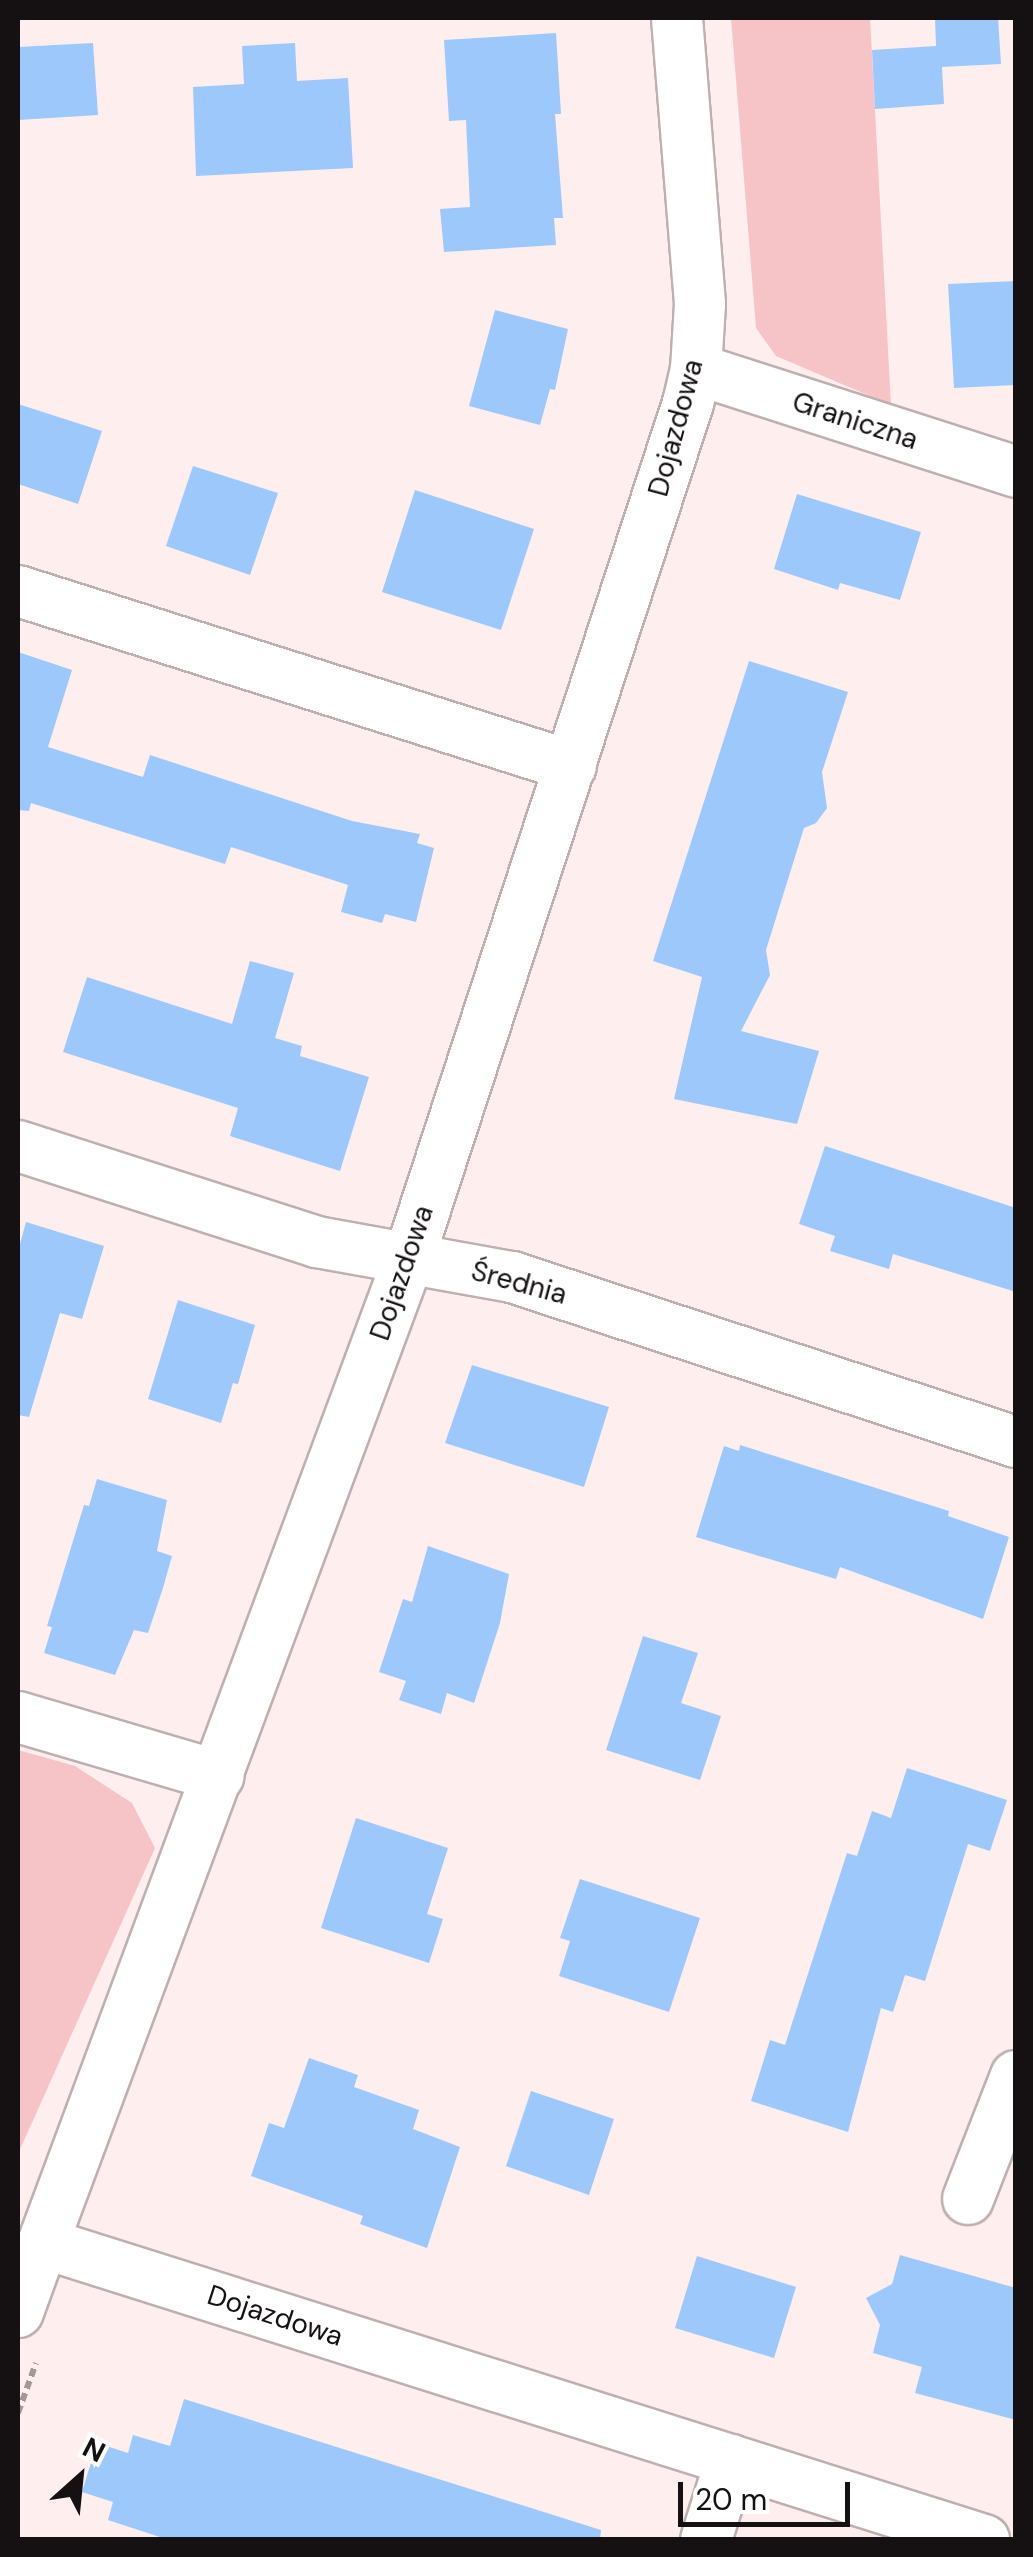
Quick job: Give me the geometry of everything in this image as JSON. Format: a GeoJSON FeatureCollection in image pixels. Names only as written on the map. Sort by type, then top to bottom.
{"type":"FeatureCollection","features":[{"type":"Feature","properties":{"kind":"street","name":"Dojazdowa"},"geometry":{"type":"LineString","coordinates":[[677,18],[700,304],[696,369],[409,1258],[43,2243],[984,2540]]}},
{"type":"Feature","properties":{"kind":"street","name":"Graniczna"},"geometry":{"type":"LineString","coordinates":[[696,369],[1016,472]]}},
{"type":"Feature","properties":{"kind":"street"},"geometry":{"type":"LineString","coordinates":[[18,591],[570,766]]}},
{"type":"Feature","properties":{"kind":"street","name":"Średnia"},"geometry":{"type":"LineString","coordinates":[[18,1146],[316,1242],[512,1278],[1016,1442]]}},
{"type":"Feature","properties":{"kind":"street"},"geometry":{"type":"LineString","coordinates":[[18,1717],[219,1776]]}},
{"type":"Feature","properties":{"kind":"street"},"geometry":{"type":"LineString","coordinates":[[968,2199],[1016,2076]]}},
{"type":"Feature","properties":{"kind":"street"},"geometry":{"type":"LineString","coordinates":[[18,2312],[43,2243]]}},
{"type":"Feature","properties":{"kind":"street"},"geometry":{"type":"LineString","coordinates":[[706,2540],[732,2460]]}},
{"type":"Feature","properties":{"kind":"shaded area"},"geometry":{"type":"Polygon","coordinates":[[[731,18],[870,18],[891,405],[776,356],[756,328],[731,18]]]}},
{"type":"Feature","properties":{"kind":"shaded area"},"geometry":{"type":"Polygon","coordinates":[[[18,1750],[75,1766],[132,1803],[155,1848],[18,2154],[18,1750]]]}},
{"type":"Feature","properties":{"kind":"building"},"geometry":{"type":"Polygon","coordinates":[[[935,18],[998,18],[1001,64],[942,67],[944,104],[875,109],[872,50],[936,46],[935,18]]]}},
{"type":"Feature","properties":{"kind":"building"},"geometry":{"type":"Polygon","coordinates":[[[556,33],[561,114],[555,114],[563,218],[554,218],[556,245],[444,252],[440,209],[470,207],[466,120],[449,121],[444,40],[556,33]]]}},
{"type":"Feature","properties":{"kind":"building"},"geometry":{"type":"Polygon","coordinates":[[[93,43],[98,115],[18,120],[18,47],[93,43]]]}},
{"type":"Feature","properties":{"kind":"building"},"geometry":{"type":"Polygon","coordinates":[[[295,43],[297,81],[348,78],[353,168],[196,176],[193,87],[244,84],[242,46],[295,43]]]}},
{"type":"Feature","properties":{"kind":"building"},"geometry":{"type":"Polygon","coordinates":[[[1016,281],[1016,385],[954,388],[948,284],[1016,281]]]}},
{"type":"Feature","properties":{"kind":"building"},"geometry":{"type":"Polygon","coordinates":[[[495,310],[568,329],[555,390],[550,389],[540,425],[469,406],[495,310]]]}},
{"type":"Feature","properties":{"kind":"building"},"geometry":{"type":"Polygon","coordinates":[[[18,404],[102,431],[78,504],[18,484],[18,404]]]}},
{"type":"Feature","properties":{"kind":"building"},"geometry":{"type":"Polygon","coordinates":[[[193,466],[278,493],[250,575],[166,546],[193,466]]]}},
{"type":"Feature","properties":{"kind":"building"},"geometry":{"type":"Polygon","coordinates":[[[415,490],[534,529],[501,630],[382,592],[415,490]]]}},
{"type":"Feature","properties":{"kind":"building"},"geometry":{"type":"Polygon","coordinates":[[[797,494],[921,532],[900,600],[840,583],[838,590],[774,569],[797,494]]]}},
{"type":"Feature","properties":{"kind":"building"},"geometry":{"type":"Polygon","coordinates":[[[18,652],[72,670],[48,747],[143,777],[150,755],[352,821],[420,834],[417,843],[434,848],[416,922],[385,914],[382,923],[341,912],[348,885],[231,847],[225,864],[31,803],[29,811],[18,810],[18,652]]]}},
{"type":"Feature","properties":{"kind":"building"},"geometry":{"type":"Polygon","coordinates":[[[749,661],[848,692],[822,772],[827,808],[816,823],[804,828],[766,950],[770,975],[741,1031],[819,1051],[797,1124],[674,1099],[702,977],[653,961],[749,661]]]}},
{"type":"Feature","properties":{"kind":"building"},"geometry":{"type":"Polygon","coordinates":[[[250,961],[294,973],[275,1038],[302,1046],[300,1056],[369,1077],[340,1171],[230,1136],[238,1108],[63,1052],[87,977],[232,1024],[250,961]]]}},
{"type":"Feature","properties":{"kind":"building"},"geometry":{"type":"Polygon","coordinates":[[[825,1146],[1016,1208],[1016,1292],[893,1254],[889,1269],[830,1251],[835,1236],[799,1224],[825,1146]]]}},
{"type":"Feature","properties":{"kind":"building"},"geometry":{"type":"Polygon","coordinates":[[[26,1222],[104,1246],[82,1319],[60,1313],[29,1417],[18,1415],[18,1251],[26,1222]]]}},
{"type":"Feature","properties":{"kind":"building"},"geometry":{"type":"Polygon","coordinates":[[[178,1300],[255,1325],[238,1384],[233,1383],[221,1423],[148,1399],[178,1300]]]}},
{"type":"Feature","properties":{"kind":"building"},"geometry":{"type":"Polygon","coordinates":[[[472,1365],[609,1407],[584,1487],[445,1443],[472,1365]]]}},
{"type":"Feature","properties":{"kind":"building"},"geometry":{"type":"Polygon","coordinates":[[[740,1445],[949,1511],[948,1516],[1009,1537],[983,1619],[840,1567],[836,1579],[696,1537],[724,1446],[739,1451],[740,1445]]]}},
{"type":"Feature","properties":{"kind":"building"},"geometry":{"type":"Polygon","coordinates":[[[97,1479],[167,1500],[157,1551],[172,1556],[163,1588],[148,1633],[134,1630],[115,1675],[44,1653],[52,1627],[47,1626],[84,1505],[89,1506],[97,1479]]]}},
{"type":"Feature","properties":{"kind":"building"},"geometry":{"type":"Polygon","coordinates":[[[428,1546],[509,1574],[500,1623],[474,1703],[447,1693],[441,1714],[399,1700],[406,1681],[379,1672],[403,1599],[412,1602],[428,1546]]]}},
{"type":"Feature","properties":{"kind":"building"},"geometry":{"type":"Polygon","coordinates":[[[643,1636],[698,1653],[681,1703],[721,1716],[700,1780],[606,1750],[643,1636]]]}},
{"type":"Feature","properties":{"kind":"building"},"geometry":{"type":"Polygon","coordinates":[[[907,1768],[1007,1800],[990,1851],[968,1844],[925,1981],[905,1975],[893,2012],[881,2008],[848,2132],[751,2101],[770,2040],[785,2045],[847,1853],[857,1856],[872,1811],[891,1818],[907,1768]]]}},
{"type":"Feature","properties":{"kind":"building"},"geometry":{"type":"Polygon","coordinates":[[[356,1818],[448,1848],[427,1914],[443,1919],[429,1963],[321,1928],[356,1818]]]}},
{"type":"Feature","properties":{"kind":"building"},"geometry":{"type":"Polygon","coordinates":[[[580,1879],[700,1918],[669,2012],[559,1976],[570,1941],[560,1938],[580,1879]]]}},
{"type":"Feature","properties":{"kind":"building"},"geometry":{"type":"Polygon","coordinates":[[[309,2058],[358,2075],[354,2087],[419,2110],[413,2129],[460,2147],[427,2248],[360,2224],[363,2216],[251,2176],[269,2123],[284,2128],[309,2058]]]}},
{"type":"Feature","properties":{"kind":"building"},"geometry":{"type":"Polygon","coordinates":[[[531,2091],[614,2119],[589,2195],[506,2166],[531,2091]]]}},
{"type":"Feature","properties":{"kind":"building"},"geometry":{"type":"Polygon","coordinates":[[[900,2255],[1016,2288],[1016,2420],[915,2393],[922,2367],[873,2353],[880,2325],[866,2298],[892,2284],[900,2255]]]}},
{"type":"Feature","properties":{"kind":"building"},"geometry":{"type":"Polygon","coordinates":[[[697,2256],[796,2287],[774,2358],[675,2328],[697,2256]]]}},
{"type":"Feature","properties":{"kind":"building"},"geometry":{"type":"Polygon","coordinates":[[[184,2399],[601,2530],[600,2540],[169,2540],[108,2520],[113,2502],[82,2492],[97,2443],[128,2453],[133,2435],[170,2446],[184,2399]]]}}]}
